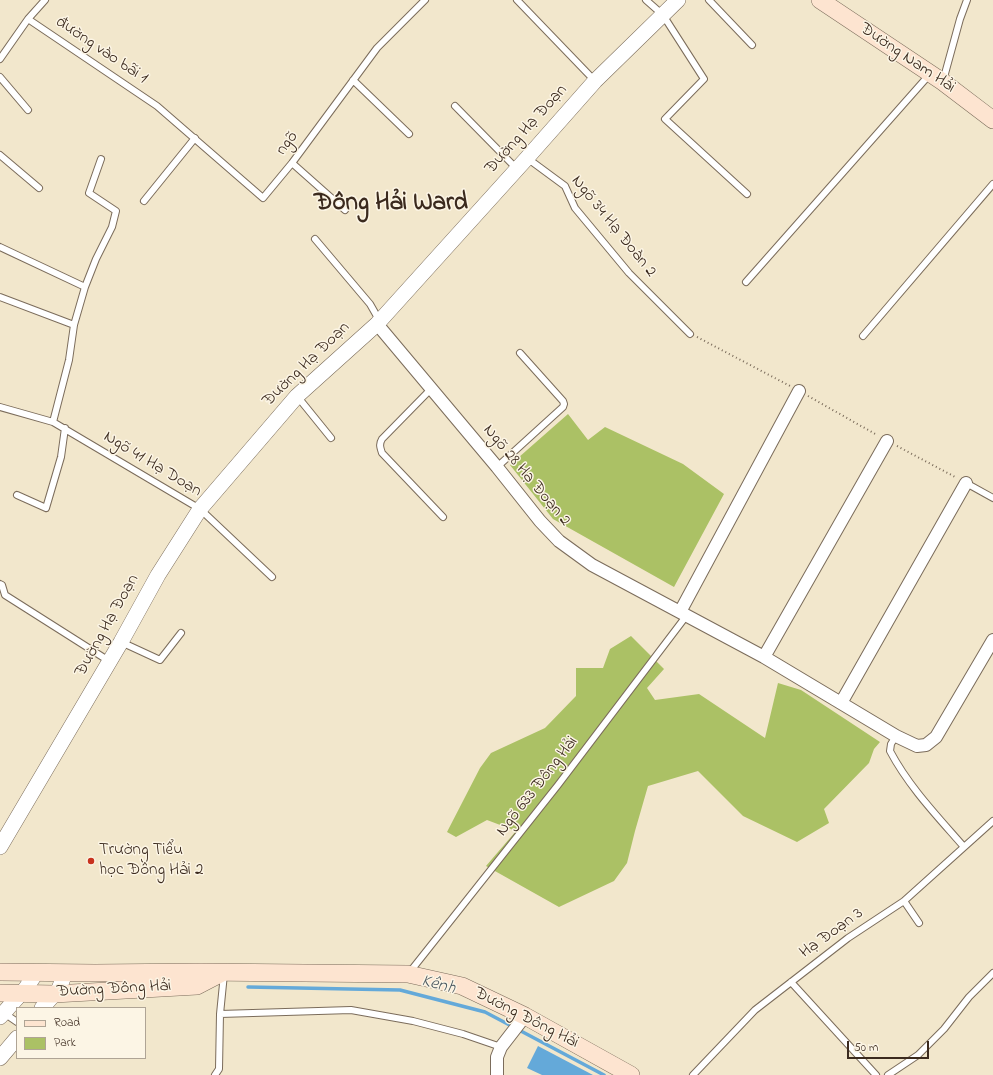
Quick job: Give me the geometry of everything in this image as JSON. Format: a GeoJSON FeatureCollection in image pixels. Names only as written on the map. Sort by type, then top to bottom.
{"type":"FeatureCollection","features":[{"type":"Feature","properties":{"kind":"main road","name":"Đường Nam Hải"},"geometry":{"type":"LineString","coordinates":[[820,0],[937,78],[993,120]]}},
{"type":"Feature","properties":{"kind":"main road","name":"Đường Đông Hải"},"geometry":{"type":"LineString","coordinates":[[0,972],[408,974],[462,986],[631,1075]]}},
{"type":"Feature","properties":{"kind":"main road","name":"Đường Đông Hải"},"geometry":{"type":"LineString","coordinates":[[0,993],[54,994],[197,986],[224,972]]}},
{"type":"Feature","properties":{"kind":"street","name":"Đường Hạ Đoạn"},"geometry":{"type":"LineString","coordinates":[[0,847],[110,661],[158,575],[200,509],[298,396],[377,324],[528,158],[595,81],[678,0]]}},
{"type":"Feature","properties":{"kind":"street","name":"Ngõ 28 Hạ Đoạn 2"},"geometry":{"type":"LineString","coordinates":[[377,324],[558,541],[592,565],[764,657],[896,736],[917,746],[926,744],[936,737],[993,640]]}},
{"type":"Feature","properties":{"kind":"street"},"geometry":{"type":"LineString","coordinates":[[684,614],[799,391]]}},
{"type":"Feature","properties":{"kind":"street"},"geometry":{"type":"LineString","coordinates":[[764,657],[887,441]]}},
{"type":"Feature","properties":{"kind":"street"},"geometry":{"type":"LineString","coordinates":[[841,703],[966,483]]}},
{"type":"Feature","properties":{"kind":"street"},"geometry":{"type":"LineString","coordinates":[[2,1015],[21,993],[36,972]]}},
{"type":"Feature","properties":{"kind":"street"},"geometry":{"type":"LineString","coordinates":[[43,1007],[59,989],[65,973]]}},
{"type":"Feature","properties":{"kind":"street"},"geometry":{"type":"LineString","coordinates":[[497,1075],[497,1057],[501,1047],[523,1018]]}},
{"type":"Feature","properties":{"kind":"street"},"geometry":{"type":"LineString","coordinates":[[0,1058],[16,1039]]}},
{"type":"Feature","properties":{"kind":"lane"},"geometry":{"type":"LineString","coordinates":[[0,60],[28,19],[45,0]]}},
{"type":"Feature","properties":{"kind":"lane","name":"ngõ"},"geometry":{"type":"LineString","coordinates":[[157,106],[263,198],[292,163],[377,48],[425,0]]}},
{"type":"Feature","properties":{"kind":"lane"},"geometry":{"type":"LineString","coordinates":[[517,0],[595,81]]}},
{"type":"Feature","properties":{"kind":"lane"},"geometry":{"type":"LineString","coordinates":[[646,0],[663,15],[704,79],[665,119],[747,194]]}},
{"type":"Feature","properties":{"kind":"lane"},"geometry":{"type":"LineString","coordinates":[[709,0],[752,45]]}},
{"type":"Feature","properties":{"kind":"lane"},"geometry":{"type":"LineString","coordinates":[[746,282],[937,78],[967,0]]}},
{"type":"Feature","properties":{"kind":"lane","name":"đường vào bãi 1"},"geometry":{"type":"LineString","coordinates":[[28,19],[157,106]]}},
{"type":"Feature","properties":{"kind":"lane"},"geometry":{"type":"LineString","coordinates":[[0,77],[28,110]]}},
{"type":"Feature","properties":{"kind":"lane"},"geometry":{"type":"LineString","coordinates":[[353,80],[409,134]]}},
{"type":"Feature","properties":{"kind":"lane"},"geometry":{"type":"LineString","coordinates":[[455,106],[517,169]]}},
{"type":"Feature","properties":{"kind":"lane"},"geometry":{"type":"LineString","coordinates":[[144,201],[195,138]]}},
{"type":"Feature","properties":{"kind":"lane"},"geometry":{"type":"LineString","coordinates":[[0,155],[39,188]]}},
{"type":"Feature","properties":{"kind":"lane","name":"Ngõ 34 Hạ Đoàn 2"},"geometry":{"type":"LineString","coordinates":[[528,158],[565,186],[575,208],[629,273],[690,334]]}},
{"type":"Feature","properties":{"kind":"lane"},"geometry":{"type":"LineString","coordinates":[[53,422],[69,360],[74,324],[96,259],[112,227],[116,210],[89,193],[101,159]]}},
{"type":"Feature","properties":{"kind":"lane"},"geometry":{"type":"LineString","coordinates":[[292,163],[345,210]]}},
{"type":"Feature","properties":{"kind":"lane"},"geometry":{"type":"LineString","coordinates":[[863,336],[993,184]]}},
{"type":"Feature","properties":{"kind":"lane"},"geometry":{"type":"LineString","coordinates":[[315,239],[370,304],[378,318],[377,324]]}},
{"type":"Feature","properties":{"kind":"lane"},"geometry":{"type":"LineString","coordinates":[[0,247],[85,288]]}},
{"type":"Feature","properties":{"kind":"lane"},"geometry":{"type":"LineString","coordinates":[[0,297],[74,324]]}},
{"type":"Feature","properties":{"kind":"lane"},"geometry":{"type":"LineString","coordinates":[[497,467],[563,407],[564,404],[563,401],[520,353]]}},
{"type":"Feature","properties":{"kind":"lane"},"geometry":{"type":"LineString","coordinates":[[431,389],[382,439],[380,448],[382,453],[443,517]]}},
{"type":"Feature","properties":{"kind":"lane"},"geometry":{"type":"LineString","coordinates":[[298,396],[331,438]]}},
{"type":"Feature","properties":{"kind":"lane","name":"Ngõ 41 Hạ Doạn"},"geometry":{"type":"LineString","coordinates":[[0,407],[53,422],[200,509],[272,577]]}},
{"type":"Feature","properties":{"kind":"lane"},"geometry":{"type":"LineString","coordinates":[[17,495],[46,508],[61,457],[64,428]]}},
{"type":"Feature","properties":{"kind":"lane"},"geometry":{"type":"LineString","coordinates":[[966,483],[993,498]]}},
{"type":"Feature","properties":{"kind":"lane"},"geometry":{"type":"LineString","coordinates":[[0,584],[2,585],[5,595],[110,661]]}},
{"type":"Feature","properties":{"kind":"lane","name":"Ngõ 633 Đông Hải"},"geometry":{"type":"LineString","coordinates":[[408,974],[558,785],[684,614]]}},
{"type":"Feature","properties":{"kind":"lane"},"geometry":{"type":"LineString","coordinates":[[121,642],[160,660],[181,633]]}},
{"type":"Feature","properties":{"kind":"lane"},"geometry":{"type":"LineString","coordinates":[[896,736],[891,744],[890,751],[893,757],[917,792],[964,847]]}},
{"type":"Feature","properties":{"kind":"lane","name":"Hạ Đoạn 3"},"geometry":{"type":"LineString","coordinates":[[693,1075],[755,1010],[848,938],[904,901],[993,821]]}},
{"type":"Feature","properties":{"kind":"lane"},"geometry":{"type":"LineString","coordinates":[[904,901],[919,923]]}},
{"type":"Feature","properties":{"kind":"lane"},"geometry":{"type":"LineString","coordinates":[[215,1075],[219,1069],[220,1014],[224,972]]}},
{"type":"Feature","properties":{"kind":"lane"},"geometry":{"type":"LineString","coordinates":[[888,1075],[918,1055],[944,1029],[969,998],[993,973]]}},
{"type":"Feature","properties":{"kind":"lane"},"geometry":{"type":"LineString","coordinates":[[791,982],[876,1075]]}},
{"type":"Feature","properties":{"kind":"lane"},"geometry":{"type":"LineString","coordinates":[[220,1014],[350,1010],[413,1021],[463,1034],[501,1047]]}},
{"type":"Feature","properties":{"kind":"lane"},"geometry":{"type":"LineString","coordinates":[[2,1015],[16,1022]]}},
{"type":"Feature","properties":{"kind":"path"},"geometry":{"type":"LineString","coordinates":[[690,334],[799,391],[887,441],[966,483]]}},
{"type":"Feature","properties":{"kind":"green space"},"geometry":{"type":"Polygon","coordinates":[[[568,414],[588,440],[605,427],[683,464],[724,494],[674,587],[553,519],[510,465],[568,414]]]}},
{"type":"Feature","properties":{"kind":"green space"},"geometry":{"type":"Polygon","coordinates":[[[631,636],[664,669],[647,688],[655,700],[699,694],[765,738],[778,683],[801,690],[880,742],[874,749],[869,763],[824,809],[829,823],[797,842],[743,816],[698,771],[648,786],[627,863],[614,881],[559,907],[486,866],[516,831],[487,820],[456,837],[447,832],[480,768],[491,753],[545,728],[576,696],[576,668],[603,668],[610,649],[631,636]]]}},
{"type":"Feature","properties":{"kind":"water"},"geometry":{"type":"Polygon","coordinates":[[[538,1046],[593,1075],[542,1075],[527,1068],[538,1046]]]}},
{"type":"Feature","properties":{"kind":"waterway","name":"Kênh"},"geometry":{"type":"LineString","coordinates":[[248,987],[400,990],[485,1012],[604,1075]]}},
{"type":"Feature","properties":{"kind":"place","name":"Trường Tiểu học Đông Hải 2"},"geometry":{"type":"Point","coordinates":[91,861]}},
{"type":"Feature","properties":{"kind":"district","name":"Đông Hải Ward"},"geometry":{"type":"Point","coordinates":[391,205]}}]}
